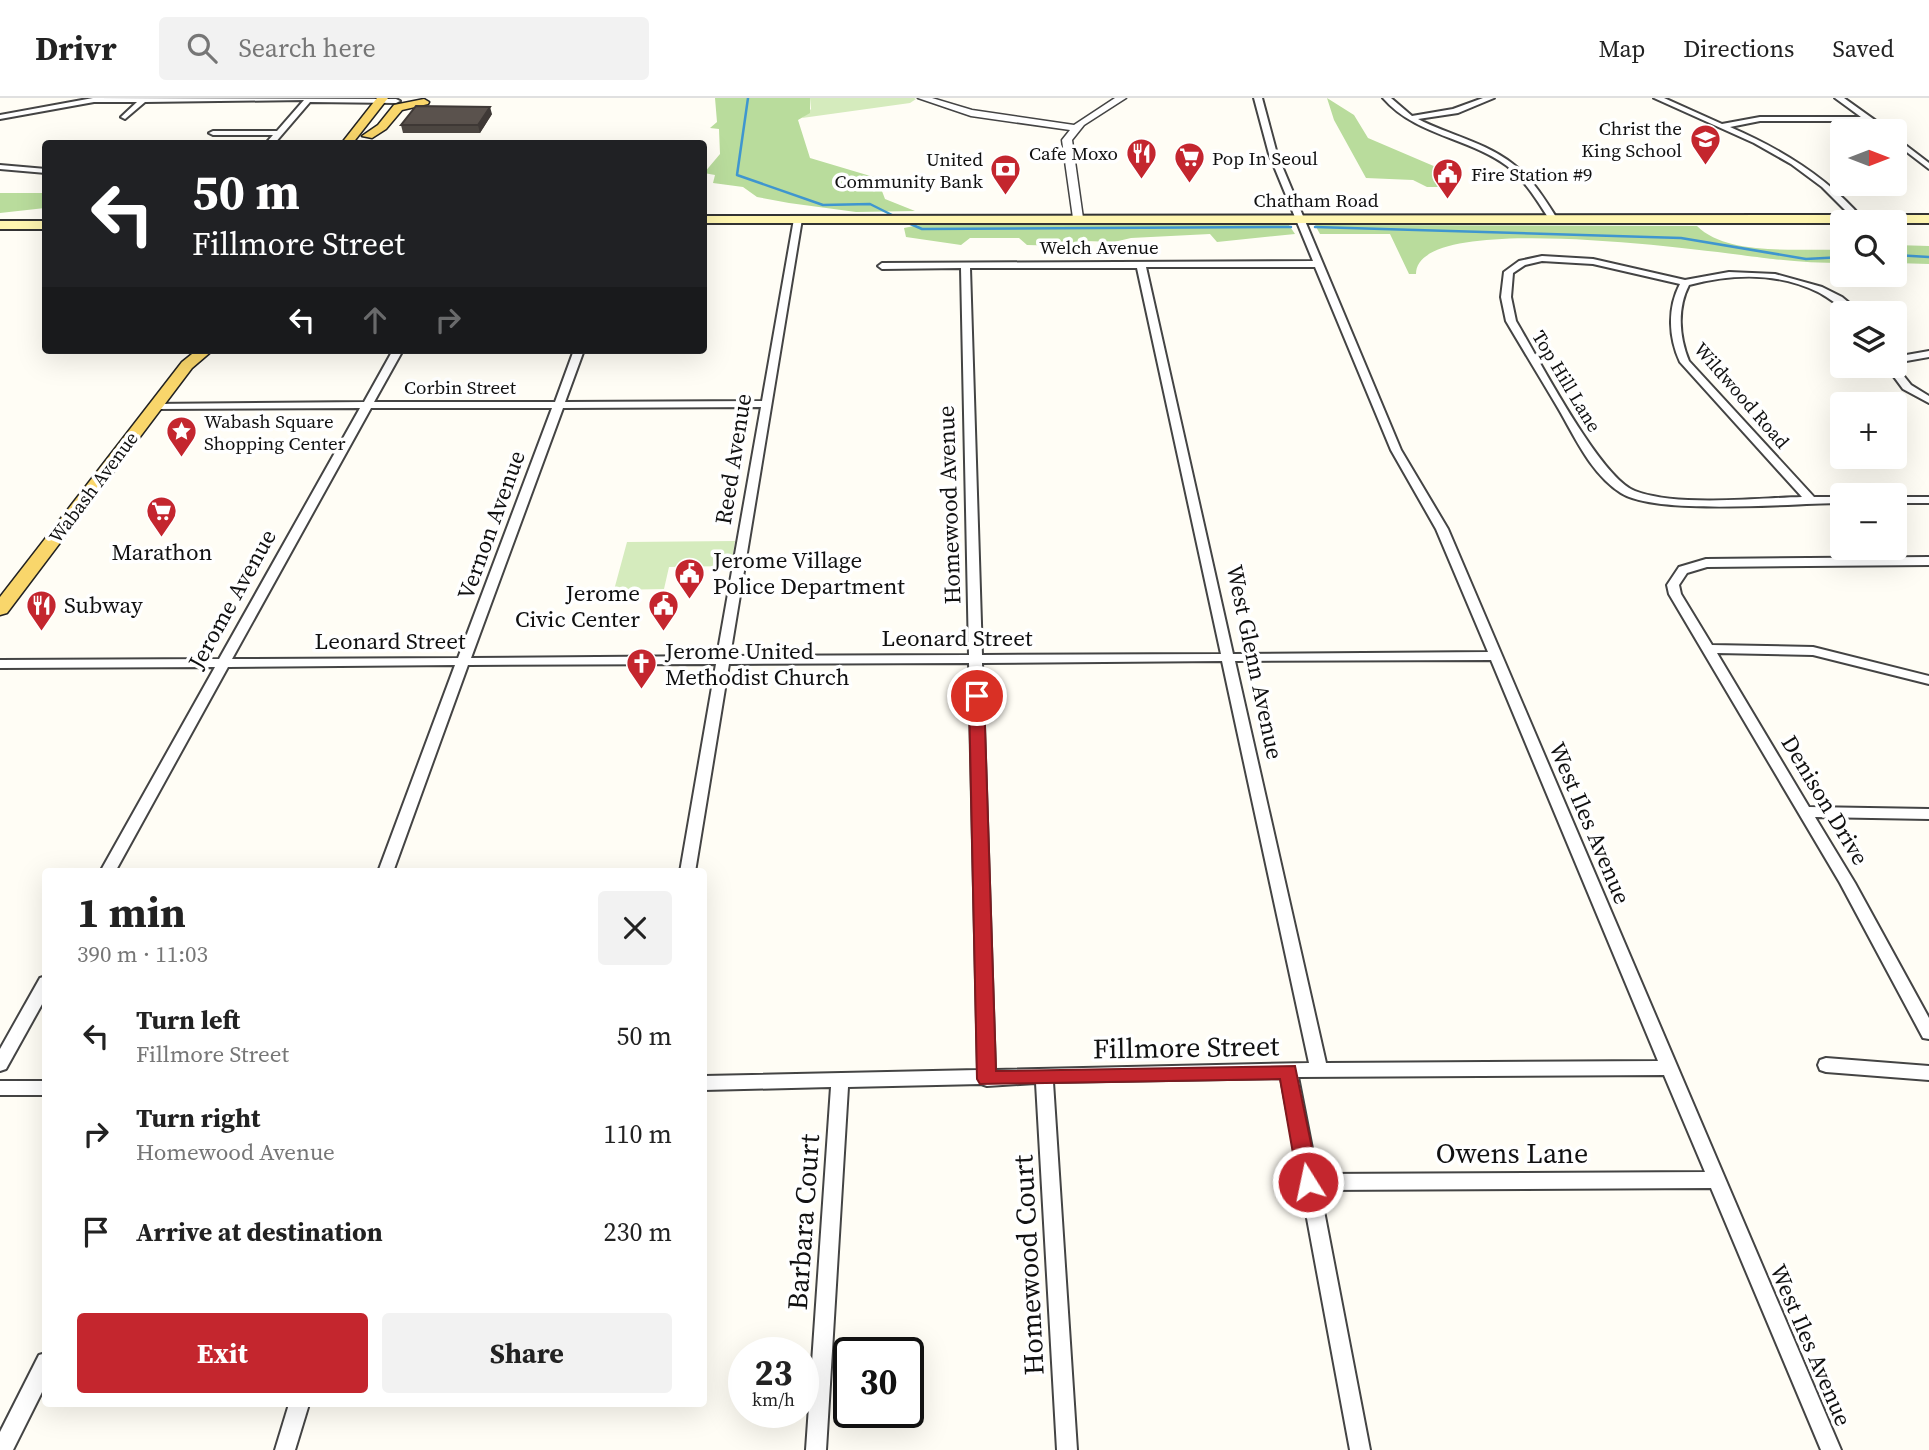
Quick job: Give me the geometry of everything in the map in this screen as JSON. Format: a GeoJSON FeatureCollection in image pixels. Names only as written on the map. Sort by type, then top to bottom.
{"type":"FeatureCollection","features":[{"type":"Feature","properties":{"kind":"main road"},"geometry":{"type":"LineString","coordinates":[[366,140],[397,99]]}},
{"type":"Feature","properties":{"kind":"main road"},"geometry":{"type":"LineString","coordinates":[[349,140],[382,100]]}},
{"type":"Feature","properties":{"kind":"main road"},"geometry":{"type":"LineString","coordinates":[[366,140],[382,127],[398,107],[424,102]]}},
{"type":"Feature","properties":{"kind":"main road","name":"Chatham Road"},"geometry":{"type":"LineString","coordinates":[[707,220],[1830,219]]}},
{"type":"Feature","properties":{"kind":"main road","name":"Chatham Road"},"geometry":{"type":"LineString","coordinates":[[1907,219],[1929,219]]}},
{"type":"Feature","properties":{"kind":"main road"},"geometry":{"type":"LineString","coordinates":[[0,225],[42,225]]}},
{"type":"Feature","properties":{"kind":"main road","name":"Wabash Avenue"},"geometry":{"type":"LineString","coordinates":[[0,609],[155,406],[187,358]]}},
{"type":"Feature","properties":{"kind":"street"},"geometry":{"type":"LineString","coordinates":[[272,140],[309,99],[319,98]]}},
{"type":"Feature","properties":{"kind":"street"},"geometry":{"type":"LineString","coordinates":[[923,98],[979,114],[1076,128]]}},
{"type":"Feature","properties":{"kind":"street"},"geometry":{"type":"LineString","coordinates":[[1078,218],[1067,140],[1076,128],[1121,98]]}},
{"type":"Feature","properties":{"kind":"street","name":"West Iles Avenue"},"geometry":{"type":"LineString","coordinates":[[1258,98],[1268,142],[1317,264],[1396,450],[1442,529],[1831,1450]]}},
{"type":"Feature","properties":{"kind":"street"},"geometry":{"type":"LineString","coordinates":[[1387,98],[1412,118],[1500,158],[1524,177],[1554,220]]}},
{"type":"Feature","properties":{"kind":"street"},"geometry":{"type":"LineString","coordinates":[[1412,118],[1455,111],[1490,98]]}},
{"type":"Feature","properties":{"kind":"street"},"geometry":{"type":"LineString","coordinates":[[1658,98],[1753,140],[1803,169],[1849,210]]}},
{"type":"Feature","properties":{"kind":"street"},"geometry":{"type":"LineString","coordinates":[[1839,98],[1870,119]]}},
{"type":"Feature","properties":{"kind":"street"},"geometry":{"type":"LineString","coordinates":[[0,117],[77,102],[397,99]]}},
{"type":"Feature","properties":{"kind":"street"},"geometry":{"type":"LineString","coordinates":[[125,117],[143,100]]}},
{"type":"Feature","properties":{"kind":"street"},"geometry":{"type":"LineString","coordinates":[[1721,126],[1770,119],[1830,119]]}},
{"type":"Feature","properties":{"kind":"street"},"geometry":{"type":"LineString","coordinates":[[213,133],[278,133]]}},
{"type":"Feature","properties":{"kind":"street"},"geometry":{"type":"LineString","coordinates":[[1908,150],[1929,167]]}},
{"type":"Feature","properties":{"kind":"street"},"geometry":{"type":"LineString","coordinates":[[0,167],[42,171]]}},
{"type":"Feature","properties":{"kind":"street","name":"Reed Avenue"},"geometry":{"type":"LineString","coordinates":[[688,868],[798,219]]}},
{"type":"Feature","properties":{"kind":"street","name":"Top Hill Lane"},"geometry":{"type":"LineString","coordinates":[[1685,283],[1581,261],[1533,259],[1518,264],[1509,272],[1507,307],[1518,332],[1594,460],[1606,475],[1624,490],[1641,497],[1669,500],[1811,500]]}},
{"type":"Feature","properties":{"kind":"street","name":"Welch Avenue"},"geometry":{"type":"LineString","coordinates":[[882,265],[1317,264]]}},
{"type":"Feature","properties":{"kind":"street","name":"Homewood Avenue"},"geometry":{"type":"LineString","coordinates":[[965,265],[987,1079]]}},
{"type":"Feature","properties":{"kind":"street","name":"West Glenn Avenue"},"geometry":{"type":"LineString","coordinates":[[1141,265],[1319,1070]]}},
{"type":"Feature","properties":{"kind":"street"},"geometry":{"type":"LineString","coordinates":[[1685,283],[1726,274],[1776,278],[1820,290],[1837,301]]}},
{"type":"Feature","properties":{"kind":"street","name":"Wildwood Road"},"geometry":{"type":"LineString","coordinates":[[1685,283],[1680,295],[1676,343],[1685,362],[1811,500]]}},
{"type":"Feature","properties":{"kind":"street","name":"Jerome Avenue"},"geometry":{"type":"LineString","coordinates":[[109,868],[396,354]]}},
{"type":"Feature","properties":{"kind":"street","name":"Vernon Avenue"},"geometry":{"type":"LineString","coordinates":[[386,868],[577,354]]}},
{"type":"Feature","properties":{"kind":"street"},"geometry":{"type":"LineString","coordinates":[[1907,358],[1929,354]]}},
{"type":"Feature","properties":{"kind":"street"},"geometry":{"type":"LineString","coordinates":[[1900,378],[1907,387],[1929,400]]}},
{"type":"Feature","properties":{"kind":"street","name":"Corbin Street"},"geometry":{"type":"LineString","coordinates":[[155,406],[765,404]]}},
{"type":"Feature","properties":{"kind":"street"},"geometry":{"type":"LineString","coordinates":[[1811,500],[1830,500]]}},
{"type":"Feature","properties":{"kind":"street"},"geometry":{"type":"LineString","coordinates":[[1907,500],[1929,500]]}},
{"type":"Feature","properties":{"kind":"street","name":"Denison Drive"},"geometry":{"type":"LineString","coordinates":[[1929,561],[1706,563],[1683,570],[1672,585],[1929,1033]]}},
{"type":"Feature","properties":{"kind":"street"},"geometry":{"type":"LineString","coordinates":[[1709,649],[1813,651],[1929,680]]}},
{"type":"Feature","properties":{"kind":"street","name":"Leonard Street"},"geometry":{"type":"LineString","coordinates":[[0,664],[1494,656]]}},
{"type":"Feature","properties":{"kind":"street"},"geometry":{"type":"LineString","coordinates":[[1804,812],[1881,810],[1929,814]]}},
{"type":"Feature","properties":{"kind":"street"},"geometry":{"type":"LineString","coordinates":[[0,1064],[42,989]]}},
{"type":"Feature","properties":{"kind":"street"},"geometry":{"type":"LineString","coordinates":[[1826,1065],[1929,1073]]}},
{"type":"Feature","properties":{"kind":"street","name":"Fillmore Street"},"geometry":{"type":"LineString","coordinates":[[707,1083],[1319,1070],[1669,1068]]}},
{"type":"Feature","properties":{"kind":"street"},"geometry":{"type":"LineString","coordinates":[[1288,1071],[1360,1450]]}},
{"type":"Feature","properties":{"kind":"street","name":"Homewood Court"},"geometry":{"type":"LineString","coordinates":[[1044,1076],[1067,1450]]}},
{"type":"Feature","properties":{"kind":"street","name":"Barbara Court"},"geometry":{"type":"LineString","coordinates":[[816,1450],[840,1082]]}},
{"type":"Feature","properties":{"kind":"street"},"geometry":{"type":"LineString","coordinates":[[0,1088],[42,1088]]}},
{"type":"Feature","properties":{"kind":"street","name":"Owens Lane"},"geometry":{"type":"LineString","coordinates":[[1308,1182],[1717,1180]]}},
{"type":"Feature","properties":{"kind":"street"},"geometry":{"type":"LineString","coordinates":[[2,1450],[42,1370]]}},
{"type":"Feature","properties":{"kind":"street"},"geometry":{"type":"LineString","coordinates":[[285,1450],[298,1407]]}},
{"type":"Feature","properties":{"kind":"green space"},"geometry":{"type":"Polygon","coordinates":[[[715,98],[810,98],[810,113],[798,120],[810,158],[877,178],[885,199],[915,211],[856,212],[789,203],[757,197],[743,187],[713,183],[715,175],[707,174],[707,169],[720,154],[719,129],[710,128],[717,122],[715,98]]]}},
{"type":"Feature","properties":{"kind":"green space"},"geometry":{"type":"Polygon","coordinates":[[[810,98],[916,99],[910,103],[802,118],[811,109],[810,98]]]}},
{"type":"Feature","properties":{"kind":"green space"},"geometry":{"type":"Polygon","coordinates":[[[1327,98],[1354,115],[1368,138],[1443,170],[1457,187],[1427,187],[1413,180],[1366,178],[1334,120],[1327,98]]]}},
{"type":"Feature","properties":{"kind":"green space"},"geometry":{"type":"Polygon","coordinates":[[[0,193],[42,193],[42,208],[0,213],[0,193]]]}},
{"type":"Feature","properties":{"kind":"green space"},"geometry":{"type":"Polygon","coordinates":[[[924,224],[1289,225],[1295,234],[1217,242],[1210,234],[1131,238],[1114,242],[1086,241],[1063,246],[1027,245],[1019,238],[970,238],[961,245],[906,237],[904,228],[924,224]]]}},
{"type":"Feature","properties":{"kind":"green space"},"geometry":{"type":"Polygon","coordinates":[[[1315,225],[1697,226],[1710,236],[1746,247],[1830,250],[1830,263],[1640,244],[1517,238],[1465,243],[1429,254],[1416,274],[1409,274],[1390,234],[1320,234],[1315,225]]]}},
{"type":"Feature","properties":{"kind":"green space"},"geometry":{"type":"Polygon","coordinates":[[[1907,245],[1929,246],[1929,264],[1907,263],[1907,245]]]}},
{"type":"Feature","properties":{"kind":"green space"},"geometry":{"type":"Polygon","coordinates":[[[735,541],[731,566],[669,567],[664,589],[614,590],[627,542],[735,541]]]}},
{"type":"Feature","properties":{"kind":"building"},"geometry":{"type":"Polygon","coordinates":[[[416,106],[490,107],[478,125],[401,125],[416,106]]]}},
{"type":"Feature","properties":{"kind":"waterway"},"geometry":{"type":"LineString","coordinates":[[748,98],[737,175],[823,205],[870,204],[898,218]]}},
{"type":"Feature","properties":{"kind":"waterway"},"geometry":{"type":"LineString","coordinates":[[906,222],[922,229],[1291,227]]}},
{"type":"Feature","properties":{"kind":"waterway"},"geometry":{"type":"LineString","coordinates":[[1315,227],[1681,238],[1806,259],[1830,258]]}},
{"type":"Feature","properties":{"kind":"waterway"},"geometry":{"type":"LineString","coordinates":[[1907,256],[1929,257]]}},
{"type":"Feature","properties":{"kind":"place","name":"Christ the King School"},"geometry":{"type":"Point","coordinates":[1705,166]}},
{"type":"Feature","properties":{"kind":"place","name":"Cafe Moxo"},"geometry":{"type":"Point","coordinates":[1141,180]}},
{"type":"Feature","properties":{"kind":"place","name":"Pop In Seoul"},"geometry":{"type":"Point","coordinates":[1189,185]}},
{"type":"Feature","properties":{"kind":"place","name":"United Community Bank"},"geometry":{"type":"Point","coordinates":[1006,197]}},
{"type":"Feature","properties":{"kind":"place","name":"Fire Station #9"},"geometry":{"type":"Point","coordinates":[1448,201]}},
{"type":"Feature","properties":{"kind":"place","name":"Wabash Square Shopping Center"},"geometry":{"type":"Point","coordinates":[181,459]}},
{"type":"Feature","properties":{"kind":"place","name":"Marathon"},"geometry":{"type":"Point","coordinates":[162,538]}},
{"type":"Feature","properties":{"kind":"place","name":"Jerome Village Police Department"},"geometry":{"type":"Point","coordinates":[690,600]}},
{"type":"Feature","properties":{"kind":"place","name":"Subway"},"geometry":{"type":"Point","coordinates":[41,632]}},
{"type":"Feature","properties":{"kind":"place","name":"Jerome Civic Center"},"geometry":{"type":"Point","coordinates":[663,633]}},
{"type":"Feature","properties":{"kind":"place","name":"Jerome United Methodist Church"},"geometry":{"type":"Point","coordinates":[642,691]}},
{"type":"Feature","properties":{"kind":"route"},"geometry":{"type":"LineString","coordinates":[[977,696],[987,1079],[1288,1071],[1308,1182]]}}]}
